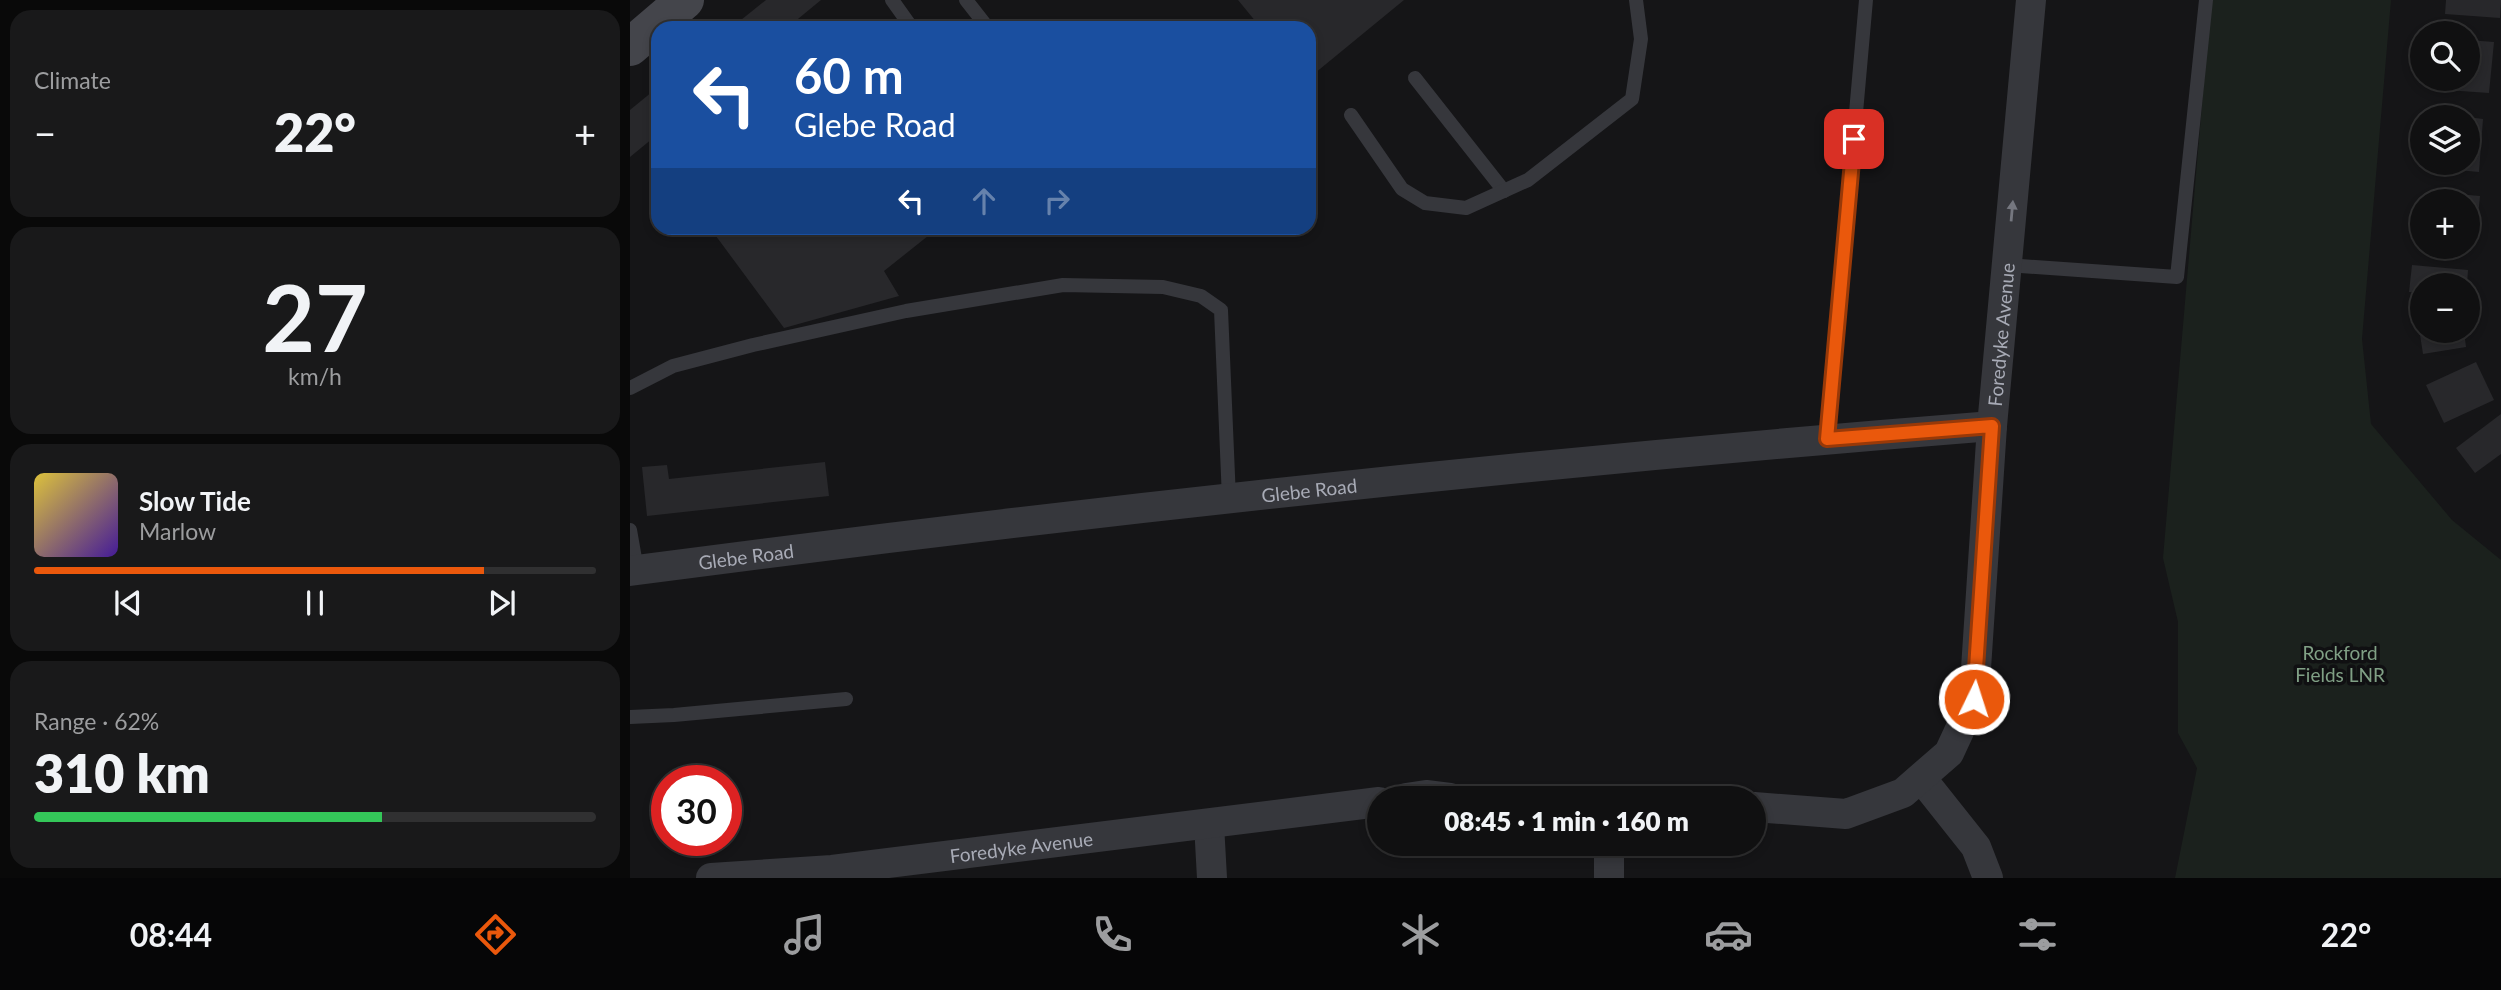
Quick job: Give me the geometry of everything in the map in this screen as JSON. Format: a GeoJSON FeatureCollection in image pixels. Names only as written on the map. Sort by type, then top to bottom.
{"type":"FeatureCollection","features":[{"type":"Feature","properties":{"kind":"main road"},"geometry":{"type":"LineString","coordinates":[[660,21],[685,0]]}},
{"type":"Feature","properties":{"kind":"main road"},"geometry":{"type":"LineString","coordinates":[[630,47],[651,29]]}},
{"type":"Feature","properties":{"kind":"street","name":"Foredyke Avenue"},"geometry":{"type":"LineString","coordinates":[[1766,808],[1846,814],[1903,793],[1949,753],[1974,699],[1992,426],[2031,0]]}},
{"type":"Feature","properties":{"kind":"street","name":"Glebe Road"},"geometry":{"type":"LineString","coordinates":[[634,571],[1012,523],[1229,499],[1827,439],[1992,426]]}},
{"type":"Feature","properties":{"kind":"street"},"geometry":{"type":"LineString","coordinates":[[1922,779],[1976,848],[1987,878]]}},
{"type":"Feature","properties":{"kind":"street","name":"Foredyke Avenue"},"geometry":{"type":"LineString","coordinates":[[710,878],[833,874],[1367,804]]}},
{"type":"Feature","properties":{"kind":"street"},"geometry":{"type":"LineString","coordinates":[[1209,824],[1212,878]]}},
{"type":"Feature","properties":{"kind":"street"},"geometry":{"type":"LineString","coordinates":[[1609,856],[1609,878]]}},
{"type":"Feature","properties":{"kind":"lane"},"geometry":{"type":"LineString","coordinates":[[892,0],[907,21]]}},
{"type":"Feature","properties":{"kind":"lane"},"geometry":{"type":"LineString","coordinates":[[966,0],[982,21]]}},
{"type":"Feature","properties":{"kind":"lane"},"geometry":{"type":"LineString","coordinates":[[1351,115],[1402,189],[1424,203],[1466,208],[1528,180],[1632,99],[1641,39],[1636,0]]}},
{"type":"Feature","properties":{"kind":"lane"},"geometry":{"type":"LineString","coordinates":[[1827,439],[1866,0]]}},
{"type":"Feature","properties":{"kind":"lane"},"geometry":{"type":"LineString","coordinates":[[2007,265],[2177,278],[2206,0]]}},
{"type":"Feature","properties":{"kind":"lane"},"geometry":{"type":"LineString","coordinates":[[1415,78],[1504,191]]}},
{"type":"Feature","properties":{"kind":"lane"},"geometry":{"type":"LineString","coordinates":[[630,388],[673,366],[753,345],[930,306],[1063,285],[1163,287],[1201,296],[1221,310],[1229,499]]}},
{"type":"Feature","properties":{"kind":"lane"},"geometry":{"type":"LineString","coordinates":[[630,530],[634,571]]}},
{"type":"Feature","properties":{"kind":"lane"},"geometry":{"type":"LineString","coordinates":[[630,716],[674,715],[846,699]]}},
{"type":"Feature","properties":{"kind":"green space","name":"Rockford Fields LNR"},"geometry":{"type":"Polygon","coordinates":[[[2211,0],[2391,0],[2362,339],[2371,424],[2452,520],[2501,560],[2501,878],[2175,878],[2197,768],[2178,733],[2178,622],[2163,558],[2211,0]]]}},
{"type":"Feature","properties":{"kind":"building"},"geometry":{"type":"Polygon","coordinates":[[[766,0],[821,0],[796,21],[740,21],[766,0]]]}},
{"type":"Feature","properties":{"kind":"building"},"geometry":{"type":"Polygon","coordinates":[[[1238,0],[1404,0],[1316,72],[1316,21],[1255,21],[1238,0]]]}},
{"type":"Feature","properties":{"kind":"building"},"geometry":{"type":"Polygon","coordinates":[[[2446,0],[2501,0],[2500,18],[2445,14],[2446,0]]]}},
{"type":"Feature","properties":{"kind":"building"},"geometry":{"type":"Polygon","coordinates":[[[2480,41],[2494,42],[2489,93],[2460,91],[2480,91],[2480,41]]]}},
{"type":"Feature","properties":{"kind":"building"},"geometry":{"type":"Polygon","coordinates":[[[651,93],[651,140],[630,157],[630,110],[651,93]]]}},
{"type":"Feature","properties":{"kind":"building"},"geometry":{"type":"Polygon","coordinates":[[[2480,119],[2483,119],[2480,159],[2480,119]]]}},
{"type":"Feature","properties":{"kind":"building"},"geometry":{"type":"Polygon","coordinates":[[[715,235],[929,235],[884,271],[899,296],[784,328],[715,235]]]}},
{"type":"Feature","properties":{"kind":"building"},"geometry":{"type":"Polygon","coordinates":[[[2412,265],[2468,270],[2468,273],[2411,273],[2412,265]]]}},
{"type":"Feature","properties":{"kind":"building"},"geometry":{"type":"Polygon","coordinates":[[[2421,343],[2466,343],[2466,347],[2423,354],[2421,343]]]}},
{"type":"Feature","properties":{"kind":"building"},"geometry":{"type":"Polygon","coordinates":[[[2476,362],[2494,400],[2444,423],[2426,385],[2476,362]]]}},
{"type":"Feature","properties":{"kind":"building"},"geometry":{"type":"Polygon","coordinates":[[[2501,414],[2501,454],[2475,473],[2456,448],[2501,414]]]}},
{"type":"Feature","properties":{"kind":"building"},"geometry":{"type":"Polygon","coordinates":[[[825,462],[829,496],[647,516],[642,467],[667,465],[669,479],[825,462]]]}},
{"type":"Feature","properties":{"kind":"route"},"geometry":{"type":"LineString","coordinates":[[1854,139],[1827,439],[1992,426],[1974,699]]}}]}
